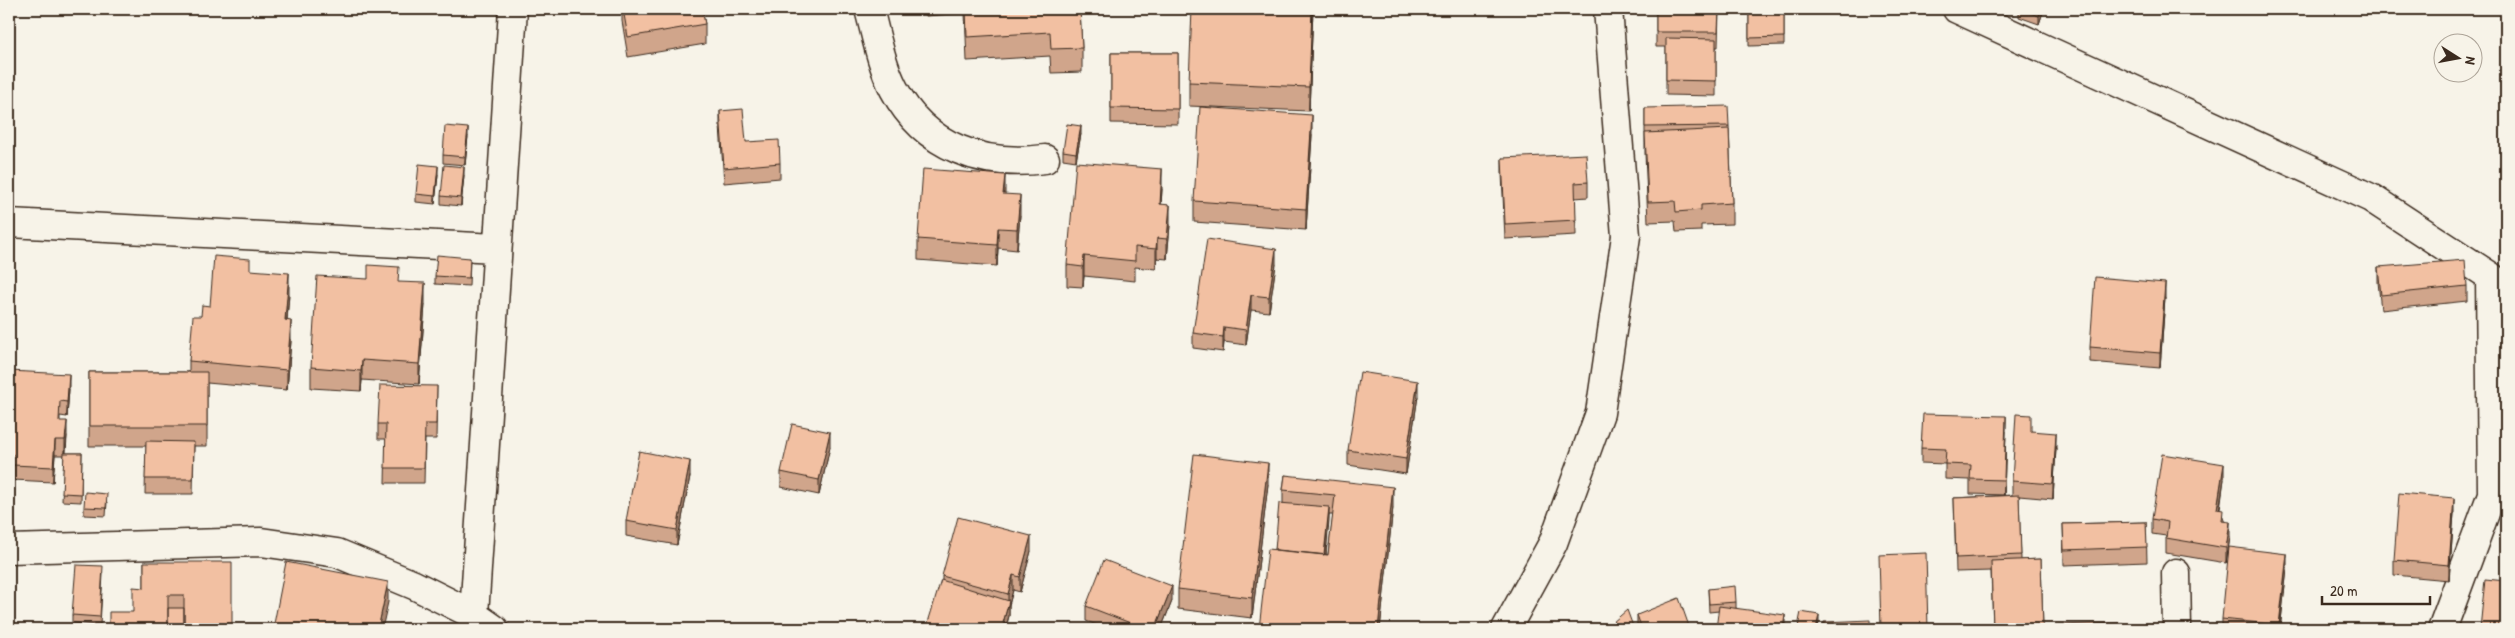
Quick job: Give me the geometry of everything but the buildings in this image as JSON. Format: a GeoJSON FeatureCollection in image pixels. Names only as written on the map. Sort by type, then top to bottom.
{"type":"FeatureCollection","features":[{"type":"Feature","properties":{"kind":"street"},"geometry":{"type":"LineString","coordinates":[[9,549],[261,542],[336,553],[414,585],[484,622],[496,248],[513,9]]}},
{"type":"Feature","properties":{"kind":"street"},"geometry":{"type":"LineString","coordinates":[[869,9],[894,89],[908,110],[926,129],[946,144],[969,154],[994,161],[1020,162],[1045,159]]}},
{"type":"Feature","properties":{"kind":"street"},"geometry":{"type":"LineString","coordinates":[[1506,629],[1553,543],[1600,413],[1626,236],[1608,9]]}},
{"type":"Feature","properties":{"kind":"street"},"geometry":{"type":"LineString","coordinates":[[1957,9],[2371,198],[2498,282],[2492,494],[2442,629]]}},
{"type":"Feature","properties":{"kind":"street"},"geometry":{"type":"LineString","coordinates":[[9,223],[496,248]]}},
{"type":"Feature","properties":{"kind":"street"},"geometry":{"type":"LineString","coordinates":[[2176,573],[2177,629]]}}]}
